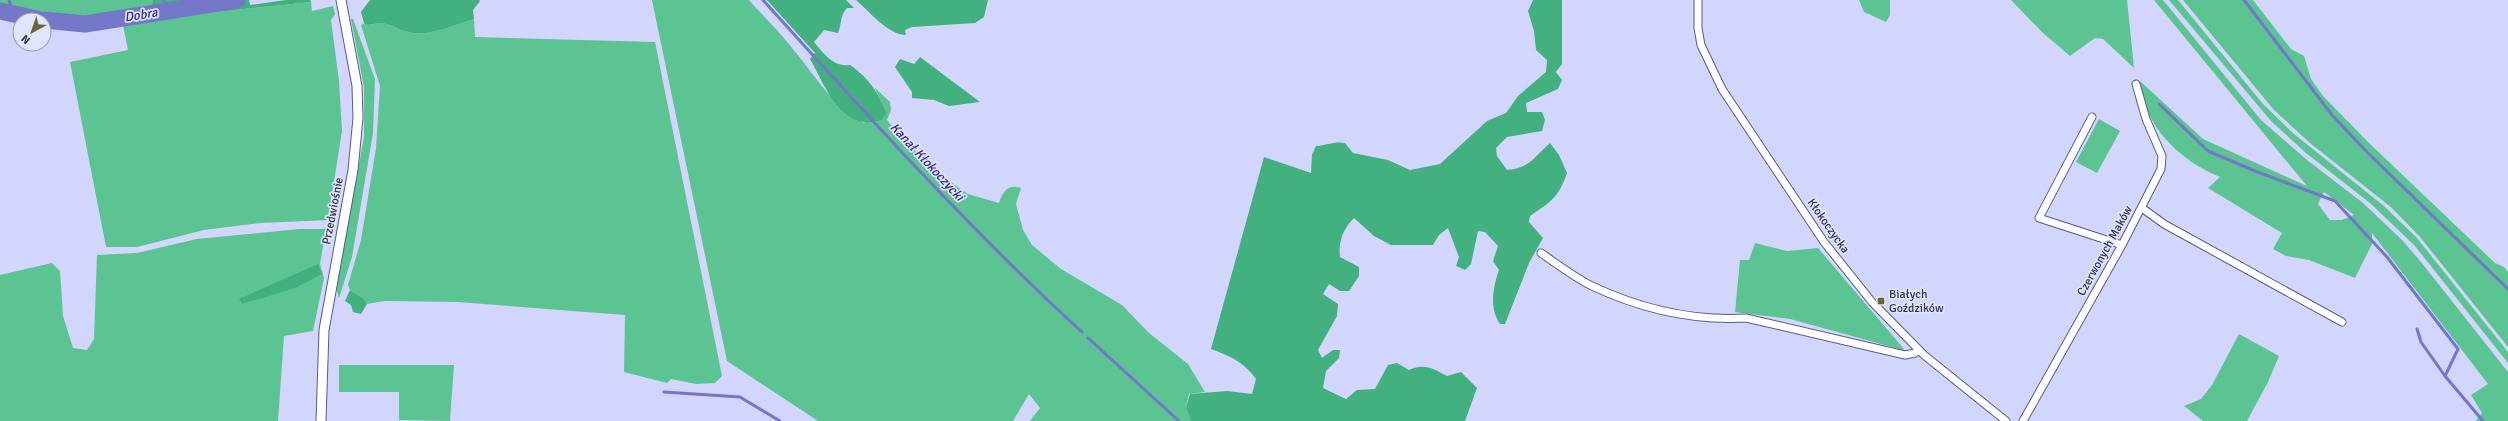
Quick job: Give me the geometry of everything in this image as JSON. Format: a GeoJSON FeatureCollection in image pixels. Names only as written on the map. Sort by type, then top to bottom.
{"type":"FeatureCollection","features":[{"type":"Feature","properties":{"kind":"street","name":"Kłokoczycka"},"geometry":{"type":"LineString","coordinates":[[1698,0],[1698,28],[1701,45],[1722,89],[1824,242],[1872,302],[1935,366],[2006,421]]}},
{"type":"Feature","properties":{"kind":"street","name":"Przedwiośnie"},"geometry":{"type":"LineString","coordinates":[[321,421],[324,330],[353,170],[358,118],[357,86],[341,3]]}},
{"type":"Feature","properties":{"kind":"street","name":"Czerwonych Maków"},"geometry":{"type":"LineString","coordinates":[[2023,421],[2122,245],[2142,208],[2163,163],[2162,156],[2146,118],[2136,84]]}},
{"type":"Feature","properties":{"kind":"street"},"geometry":{"type":"LineString","coordinates":[[2092,117],[2039,218],[2122,245]]}},
{"type":"Feature","properties":{"kind":"street"},"geometry":{"type":"LineString","coordinates":[[2142,208],[2164,224],[2342,322]]}},
{"type":"Feature","properties":{"kind":"street"},"geometry":{"type":"LineString","coordinates":[[1541,253],[1593,286],[1671,314],[1721,319],[1746,318],[1905,355],[1915,353],[1919,350]]}},
{"type":"Feature","properties":{"kind":"green space"},"geometry":{"type":"Polygon","coordinates":[[[0,0],[153,0],[155,4],[87,19],[0,4],[0,0]]]}},
{"type":"Feature","properties":{"kind":"green space"},"geometry":{"type":"Polygon","coordinates":[[[153,0],[249,0],[250,5],[286,0],[310,0],[311,2],[150,19],[153,0]]]}},
{"type":"Feature","properties":{"kind":"green space"},"geometry":{"type":"Polygon","coordinates":[[[370,0],[480,1],[473,10],[474,19],[428,33],[413,33],[388,25],[368,25],[364,23],[361,12],[370,0]]]}},
{"type":"Feature","properties":{"kind":"green space"},"geometry":{"type":"Polygon","coordinates":[[[652,0],[749,0],[787,42],[833,99],[853,116],[864,123],[882,103],[874,87],[890,102],[891,110],[887,120],[891,125],[936,172],[968,194],[999,203],[1004,192],[1009,188],[1021,188],[1016,204],[1023,230],[1032,245],[1061,269],[1122,305],[1149,333],[1188,364],[1205,392],[1189,394],[1186,408],[1191,421],[1030,421],[1040,408],[1029,394],[1013,421],[818,421],[727,361],[652,0]]]}},
{"type":"Feature","properties":{"kind":"green space"},"geometry":{"type":"Polygon","coordinates":[[[767,0],[846,0],[854,8],[847,8],[845,11],[842,16],[838,33],[824,30],[814,42],[829,59],[839,64],[850,65],[867,80],[876,92],[886,113],[882,120],[863,122],[844,113],[830,96],[810,59],[815,53],[767,0]]]}},
{"type":"Feature","properties":{"kind":"green space"},"geometry":{"type":"Polygon","coordinates":[[[856,0],[988,0],[984,17],[975,23],[912,27],[905,30],[906,35],[899,34],[886,27],[856,0]]]}},
{"type":"Feature","properties":{"kind":"green space"},"geometry":{"type":"Polygon","coordinates":[[[1533,0],[1562,0],[1562,64],[1556,72],[1562,80],[1558,89],[1526,103],[1527,112],[1542,112],[1545,120],[1542,131],[1507,137],[1496,148],[1497,156],[1507,170],[1515,169],[1531,161],[1550,143],[1559,155],[1567,173],[1557,194],[1530,216],[1529,222],[1543,238],[1529,263],[1505,324],[1500,324],[1494,311],[1493,304],[1495,283],[1499,270],[1493,261],[1498,246],[1485,232],[1478,231],[1471,264],[1465,270],[1456,266],[1459,257],[1448,228],[1439,235],[1433,245],[1391,245],[1374,236],[1354,218],[1342,236],[1340,257],[1359,267],[1359,276],[1349,291],[1340,291],[1329,284],[1323,294],[1338,304],[1337,316],[1318,350],[1322,358],[1333,350],[1340,350],[1339,358],[1326,371],[1323,388],[1346,399],[1357,390],[1375,389],[1388,365],[1397,363],[1409,370],[1419,367],[1428,367],[1447,376],[1461,372],[1477,388],[1465,421],[1191,421],[1186,408],[1190,394],[1227,391],[1252,394],[1256,379],[1247,368],[1236,360],[1211,349],[1264,157],[1311,173],[1312,155],[1316,146],[1345,143],[1353,153],[1388,160],[1410,170],[1440,164],[1487,121],[1506,113],[1518,96],[1546,72],[1547,60],[1536,50],[1534,31],[1528,11],[1533,0]]]}},
{"type":"Feature","properties":{"kind":"green space"},"geometry":{"type":"Polygon","coordinates":[[[1859,0],[1890,0],[1890,15],[1886,22],[1864,12],[1859,0]]]}},
{"type":"Feature","properties":{"kind":"green space"},"geometry":{"type":"Polygon","coordinates":[[[2011,0],[2127,0],[2134,68],[2103,39],[2095,38],[2070,56],[2042,32],[2011,0]]]}},
{"type":"Feature","properties":{"kind":"green space"},"geometry":{"type":"Polygon","coordinates":[[[2154,0],[2163,0],[2261,120],[2307,160],[2363,203],[2402,240],[2421,262],[2508,372],[2508,421],[2476,421],[2482,413],[2471,395],[2488,384],[2372,233],[2372,244],[2355,278],[2309,260],[2286,256],[2273,249],[2282,233],[2208,188],[2220,177],[2191,161],[2166,140],[2148,112],[2140,81],[2203,139],[2307,186],[2154,0]],[[2324,192],[2318,204],[2330,220],[2342,220],[2354,215],[2324,192]]]}},
{"type":"Feature","properties":{"kind":"green space"},"geometry":{"type":"Polygon","coordinates":[[[2169,0],[2178,0],[2263,104],[2294,134],[2384,206],[2417,238],[2508,352],[2508,363],[2415,246],[2370,203],[2306,153],[2271,121],[2169,0]]]}},
{"type":"Feature","properties":{"kind":"green space"},"geometry":{"type":"Polygon","coordinates":[[[2183,0],[2253,0],[2291,49],[2304,56],[2311,79],[2323,96],[2368,142],[2495,263],[2504,267],[2508,272],[2508,347],[2420,237],[2392,208],[2310,143],[2274,110],[2183,0]]]}},
{"type":"Feature","properties":{"kind":"green space"},"geometry":{"type":"Polygon","coordinates":[[[311,2],[312,11],[333,6],[335,14],[331,20],[339,81],[342,131],[328,220],[261,223],[204,230],[137,247],[106,247],[70,62],[128,50],[123,25],[150,19],[311,2]]]}},
{"type":"Feature","properties":{"kind":"green space"},"geometry":{"type":"Polygon","coordinates":[[[351,19],[353,19],[375,79],[373,133],[352,257],[339,298],[336,288],[364,137],[364,87],[351,19]]]}},
{"type":"Feature","properties":{"kind":"green space"},"geometry":{"type":"Polygon","coordinates":[[[474,19],[475,37],[655,42],[722,376],[715,383],[696,384],[671,379],[667,383],[624,372],[625,315],[457,302],[384,301],[367,304],[363,298],[350,290],[348,285],[361,240],[376,148],[380,86],[361,25],[364,23],[368,25],[383,24],[406,32],[428,33],[474,19]]]}},
{"type":"Feature","properties":{"kind":"green space"},"geometry":{"type":"Polygon","coordinates":[[[920,57],[980,102],[949,106],[934,100],[912,98],[912,92],[895,67],[900,59],[914,64],[920,57]]]}},
{"type":"Feature","properties":{"kind":"green space"},"geometry":{"type":"Polygon","coordinates":[[[2099,119],[2120,131],[2097,173],[2076,162],[2099,119]]]}},
{"type":"Feature","properties":{"kind":"green space"},"geometry":{"type":"Polygon","coordinates":[[[299,229],[326,229],[320,264],[324,278],[313,331],[284,336],[278,421],[0,421],[0,275],[52,263],[60,271],[63,316],[73,348],[87,350],[94,339],[97,255],[137,253],[197,239],[299,229]]]}},
{"type":"Feature","properties":{"kind":"green space"},"geometry":{"type":"Polygon","coordinates":[[[1755,243],[1787,251],[1818,248],[1904,349],[1903,350],[1790,319],[1735,312],[1740,260],[1749,260],[1755,243]]]}},
{"type":"Feature","properties":{"kind":"green space"},"geometry":{"type":"Polygon","coordinates":[[[318,264],[322,274],[295,288],[242,304],[239,299],[318,264]]]}},
{"type":"Feature","properties":{"kind":"green space"},"geometry":{"type":"Polygon","coordinates":[[[350,290],[363,298],[367,304],[361,314],[353,312],[351,305],[345,301],[350,290]]]}},
{"type":"Feature","properties":{"kind":"green space"},"geometry":{"type":"Polygon","coordinates":[[[2239,334],[2279,356],[2268,382],[2247,421],[2203,421],[2184,406],[2201,399],[2212,385],[2239,334]]]}},
{"type":"Feature","properties":{"kind":"green space"},"geometry":{"type":"Polygon","coordinates":[[[339,365],[454,365],[450,421],[399,420],[399,392],[339,392],[339,365]]]}},
{"type":"Feature","properties":{"kind":"waterway"},"geometry":{"type":"LineString","coordinates":[[9,0],[12,12]]}},
{"type":"Feature","properties":{"kind":"waterway"},"geometry":{"type":"LineString","coordinates":[[163,0],[170,10]]}},
{"type":"Feature","properties":{"kind":"waterway","name":"Dobra"},"geometry":{"type":"LineString","coordinates":[[52,21],[85,24],[237,0]]}},
{"type":"Feature","properties":{"kind":"waterway","name":"Kanał Kłokoczycki"},"geometry":{"type":"LineString","coordinates":[[763,0],[879,128],[959,212],[999,253],[1082,332]]}},
{"type":"Feature","properties":{"kind":"waterway"},"geometry":{"type":"LineString","coordinates":[[2244,0],[2332,115],[2367,152],[2508,289]]}},
{"type":"Feature","properties":{"kind":"waterway","name":"Dobra"},"geometry":{"type":"LineString","coordinates":[[0,11],[12,14]]}},
{"type":"Feature","properties":{"kind":"waterway"},"geometry":{"type":"LineString","coordinates":[[2159,104],[2208,151],[2255,171],[2335,201],[2387,257],[2458,349],[2445,376],[2483,421]]}},
{"type":"Feature","properties":{"kind":"waterway"},"geometry":{"type":"LineString","coordinates":[[2417,329],[2421,342],[2445,376]]}},
{"type":"Feature","properties":{"kind":"waterway","name":"Kanał Kłokoczycki"},"geometry":{"type":"LineString","coordinates":[[1088,338],[1179,421]]}},
{"type":"Feature","properties":{"kind":"waterway"},"geometry":{"type":"LineString","coordinates":[[664,392],[740,397],[780,421]]}},
{"type":"Feature","properties":{"kind":"place","name":"Białych Goździków"},"geometry":{"type":"Point","coordinates":[1881,301]}}]}
